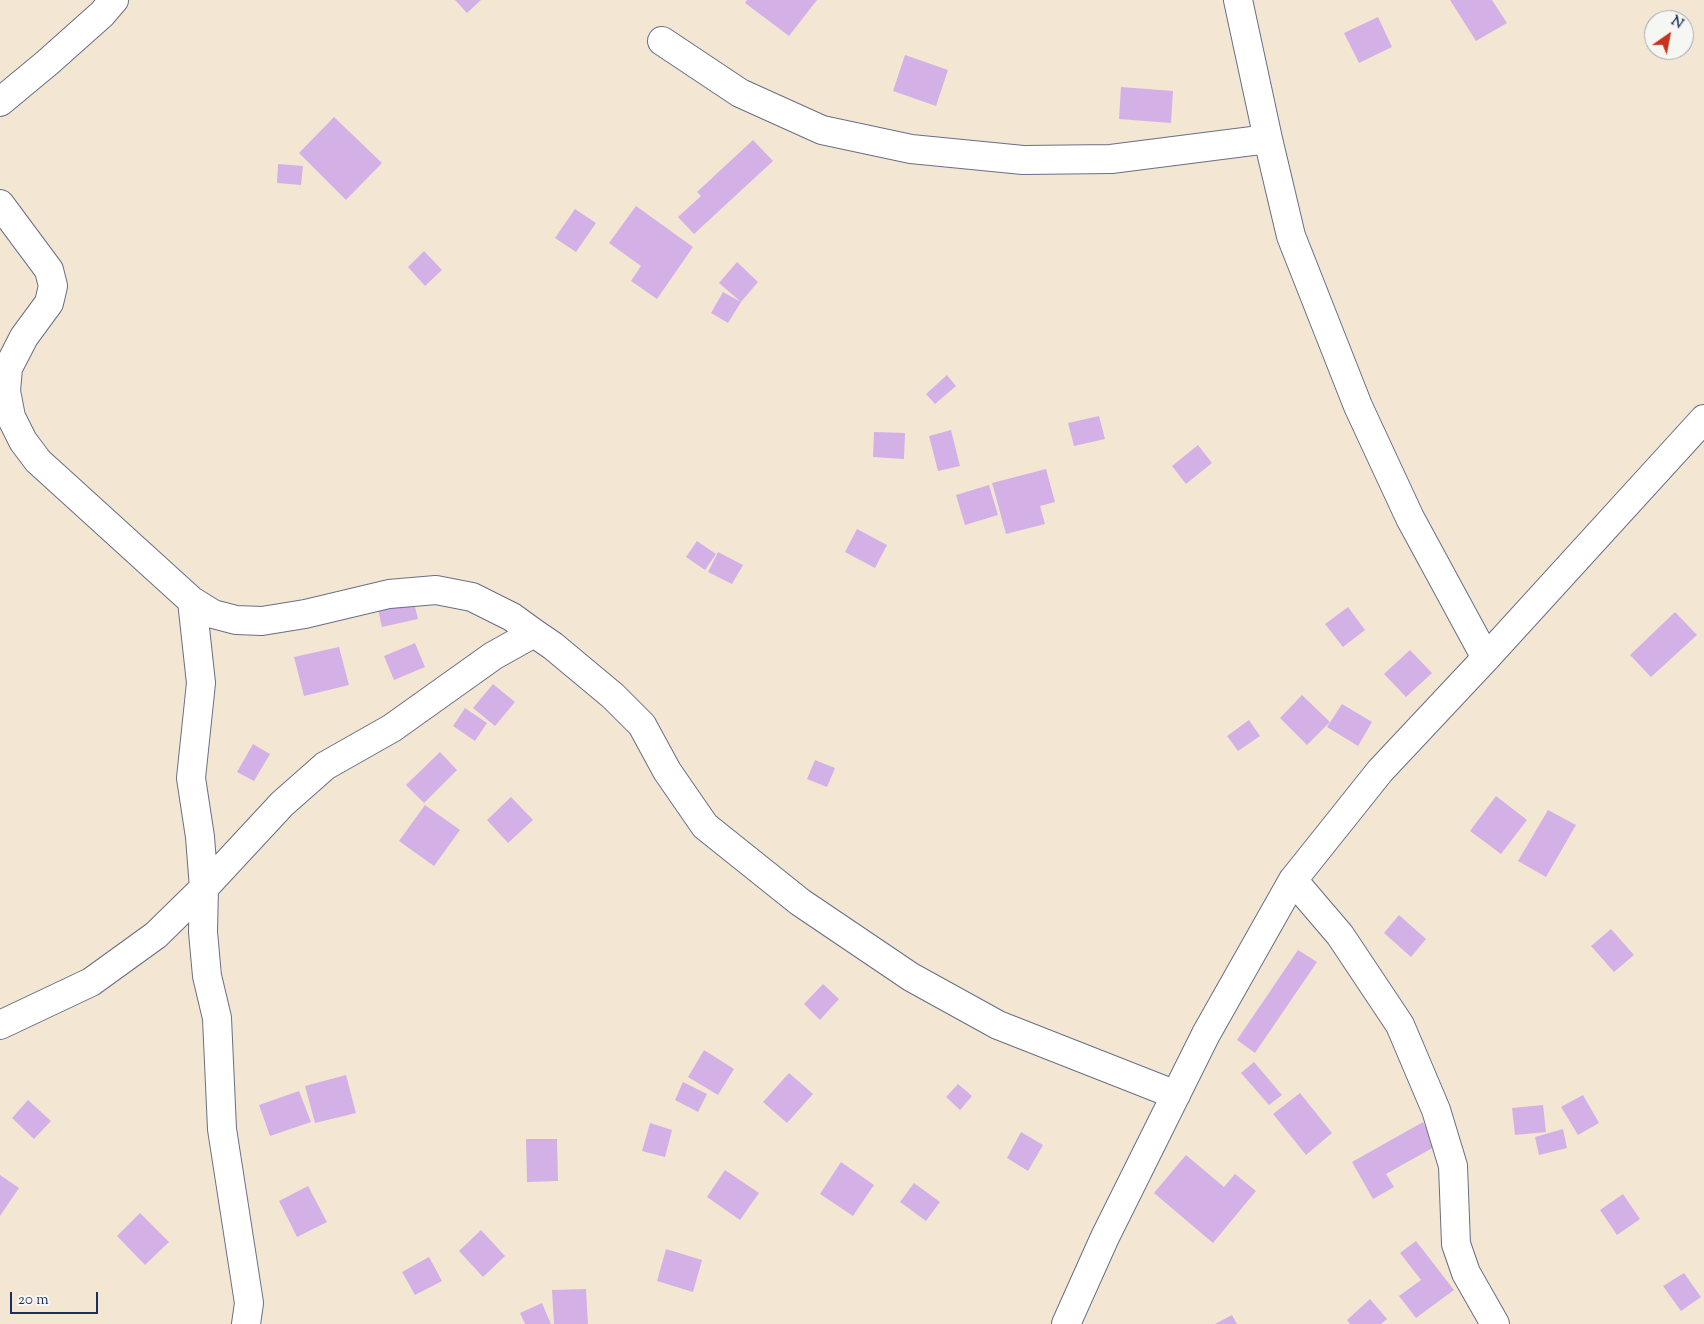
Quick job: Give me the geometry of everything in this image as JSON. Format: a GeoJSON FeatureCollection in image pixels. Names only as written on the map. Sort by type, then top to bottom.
{"type":"FeatureCollection","features":[{"type":"Feature","properties":{"kind":"street"},"geometry":{"type":"LineString","coordinates":[[0,102],[54,57],[102,14],[114,0]]}},
{"type":"Feature","properties":{"kind":"street"},"geometry":{"type":"LineString","coordinates":[[1238,0],[1291,236],[1358,406],[1410,518],[1486,658]]}},
{"type":"Feature","properties":{"kind":"street"},"geometry":{"type":"LineString","coordinates":[[662,41],[740,93],[822,130],[911,149],[1023,160],[1111,160],[1268,139]]}},
{"type":"Feature","properties":{"kind":"street"},"geometry":{"type":"LineString","coordinates":[[0,204],[49,270],[53,286],[49,303],[24,337],[8,368],[6,391],[11,417],[23,441],[38,461],[192,601],[213,614],[236,620],[262,621],[305,614],[390,594],[436,590],[472,597],[512,617],[553,646],[613,696],[642,725],[667,771],[705,826],[800,902],[910,977],[998,1026],[1176,1094]]}},
{"type":"Feature","properties":{"kind":"street"},"geometry":{"type":"LineString","coordinates":[[1066,1324],[1105,1237],[1206,1034],[1293,880],[1380,771],[1704,419]]}},
{"type":"Feature","properties":{"kind":"street"},"geometry":{"type":"LineString","coordinates":[[192,601],[201,683],[191,778],[200,837],[204,888],[203,932],[207,976],[217,1018],[222,1129],[249,1303],[246,1324]]}},
{"type":"Feature","properties":{"kind":"street"},"geometry":{"type":"LineString","coordinates":[[0,1025],[91,982],[156,935],[204,888],[282,804],[325,766],[392,728],[493,656],[534,633]]}},
{"type":"Feature","properties":{"kind":"street"},"geometry":{"type":"LineString","coordinates":[[1293,880],[1340,935],[1400,1025],[1436,1110],[1453,1166],[1456,1244],[1466,1273],[1495,1324]]}},
{"type":"Feature","properties":{"kind":"building"},"geometry":{"type":"Polygon","coordinates":[[[455,0],[481,0],[467,13],[455,0]]]}},
{"type":"Feature","properties":{"kind":"building"},"geometry":{"type":"Polygon","coordinates":[[[747,0],[817,0],[789,36],[745,3],[747,0]]]}},
{"type":"Feature","properties":{"kind":"building"},"geometry":{"type":"Polygon","coordinates":[[[1450,0],[1492,0],[1507,23],[1476,41],[1450,0]]]}},
{"type":"Feature","properties":{"kind":"building"},"geometry":{"type":"Polygon","coordinates":[[[1378,17],[1392,47],[1359,63],[1344,33],[1378,17]]]}},
{"type":"Feature","properties":{"kind":"building"},"geometry":{"type":"Polygon","coordinates":[[[905,55],[948,70],[936,106],[893,91],[905,55]]]}},
{"type":"Feature","properties":{"kind":"building"},"geometry":{"type":"Polygon","coordinates":[[[1121,87],[1173,91],[1171,123],[1119,119],[1121,87]]]}},
{"type":"Feature","properties":{"kind":"building"},"geometry":{"type":"Polygon","coordinates":[[[334,117],[382,163],[346,200],[299,153],[334,117]]]}},
{"type":"Feature","properties":{"kind":"building"},"geometry":{"type":"Polygon","coordinates":[[[753,140],[773,161],[694,234],[678,217],[701,196],[697,192],[753,140]]]}},
{"type":"Feature","properties":{"kind":"building"},"geometry":{"type":"Polygon","coordinates":[[[278,164],[303,166],[301,185],[277,183],[278,164]]]}},
{"type":"Feature","properties":{"kind":"building"},"geometry":{"type":"Polygon","coordinates":[[[636,206],[693,247],[657,299],[631,281],[641,266],[609,243],[636,206]]]}},
{"type":"Feature","properties":{"kind":"building"},"geometry":{"type":"Polygon","coordinates":[[[575,209],[596,223],[576,252],[555,238],[575,209]]]}},
{"type":"Feature","properties":{"kind":"building"},"geometry":{"type":"Polygon","coordinates":[[[424,251],[442,270],[425,286],[408,267],[424,251]]]}},
{"type":"Feature","properties":{"kind":"building"},"geometry":{"type":"Polygon","coordinates":[[[737,262],[758,282],[741,302],[719,283],[737,262]]]}},
{"type":"Feature","properties":{"kind":"building"},"geometry":{"type":"Polygon","coordinates":[[[723,292],[741,302],[728,323],[711,313],[723,292]]]}},
{"type":"Feature","properties":{"kind":"building"},"geometry":{"type":"Polygon","coordinates":[[[947,375],[956,386],[935,404],[926,394],[947,375]]]}},
{"type":"Feature","properties":{"kind":"building"},"geometry":{"type":"Polygon","coordinates":[[[1099,416],[1105,439],[1074,446],[1068,423],[1099,416]]]}},
{"type":"Feature","properties":{"kind":"building"},"geometry":{"type":"Polygon","coordinates":[[[951,430],[960,466],[938,471],[929,436],[951,430]]]}},
{"type":"Feature","properties":{"kind":"building"},"geometry":{"type":"Polygon","coordinates":[[[874,432],[905,433],[904,459],[873,457],[874,432]]]}},
{"type":"Feature","properties":{"kind":"building"},"geometry":{"type":"Polygon","coordinates":[[[1198,445],[1212,463],[1186,484],[1172,466],[1198,445]]]}},
{"type":"Feature","properties":{"kind":"building"},"geometry":{"type":"Polygon","coordinates":[[[1046,469],[1055,502],[1040,506],[1045,524],[1006,534],[992,483],[1046,469]]]}},
{"type":"Feature","properties":{"kind":"building"},"geometry":{"type":"Polygon","coordinates":[[[989,485],[998,515],[965,525],[956,495],[989,485]]]}},
{"type":"Feature","properties":{"kind":"building"},"geometry":{"type":"Polygon","coordinates":[[[857,529],[887,545],[875,568],[845,552],[857,529]]]}},
{"type":"Feature","properties":{"kind":"building"},"geometry":{"type":"Polygon","coordinates":[[[697,541],[716,554],[705,570],[686,557],[697,541]]]}},
{"type":"Feature","properties":{"kind":"building"},"geometry":{"type":"Polygon","coordinates":[[[718,552],[743,565],[732,584],[708,572],[718,552]]]}},
{"type":"Feature","properties":{"kind":"building"},"geometry":{"type":"Polygon","coordinates":[[[412,594],[418,619],[382,627],[376,601],[412,594]]]}},
{"type":"Feature","properties":{"kind":"building"},"geometry":{"type":"Polygon","coordinates":[[[1348,607],[1365,630],[1343,647],[1325,624],[1348,607]]]}},
{"type":"Feature","properties":{"kind":"building"},"geometry":{"type":"Polygon","coordinates":[[[1675,612],[1697,635],[1651,677],[1630,655],[1675,612]]]}},
{"type":"Feature","properties":{"kind":"building"},"geometry":{"type":"Polygon","coordinates":[[[415,643],[425,667],[394,680],[384,656],[415,643]]]}},
{"type":"Feature","properties":{"kind":"building"},"geometry":{"type":"Polygon","coordinates":[[[339,647],[349,685],[304,696],[294,657],[339,647]]]}},
{"type":"Feature","properties":{"kind":"building"},"geometry":{"type":"Polygon","coordinates":[[[1410,650],[1432,673],[1406,697],[1384,674],[1410,650]]]}},
{"type":"Feature","properties":{"kind":"building"},"geometry":{"type":"Polygon","coordinates":[[[493,684],[515,702],[495,726],[473,708],[493,684]]]}},
{"type":"Feature","properties":{"kind":"building"},"geometry":{"type":"Polygon","coordinates":[[[1302,695],[1330,722],[1307,745],[1280,718],[1302,695]]]}},
{"type":"Feature","properties":{"kind":"building"},"geometry":{"type":"Polygon","coordinates":[[[1342,704],[1372,722],[1358,746],[1327,727],[1342,704]]]}},
{"type":"Feature","properties":{"kind":"building"},"geometry":{"type":"Polygon","coordinates":[[[465,708],[487,723],[475,741],[453,726],[465,708]]]}},
{"type":"Feature","properties":{"kind":"building"},"geometry":{"type":"Polygon","coordinates":[[[1249,720],[1260,736],[1238,751],[1227,736],[1249,720]]]}},
{"type":"Feature","properties":{"kind":"building"},"geometry":{"type":"Polygon","coordinates":[[[253,744],[270,754],[254,781],[237,772],[253,744]]]}},
{"type":"Feature","properties":{"kind":"building"},"geometry":{"type":"Polygon","coordinates":[[[440,752],[457,770],[424,803],[406,785],[440,752]]]}},
{"type":"Feature","properties":{"kind":"building"},"geometry":{"type":"Polygon","coordinates":[[[815,760],[835,768],[827,787],[807,779],[815,760]]]}},
{"type":"Feature","properties":{"kind":"building"},"geometry":{"type":"Polygon","coordinates":[[[1496,796],[1527,820],[1501,854],[1470,831],[1496,796]]]}},
{"type":"Feature","properties":{"kind":"building"},"geometry":{"type":"Polygon","coordinates":[[[511,797],[533,820],[508,843],[487,820],[511,797]]]}},
{"type":"Feature","properties":{"kind":"building"},"geometry":{"type":"Polygon","coordinates":[[[425,805],[460,830],[434,866],[399,841],[425,805]]]}},
{"type":"Feature","properties":{"kind":"building"},"geometry":{"type":"Polygon","coordinates":[[[1548,810],[1576,825],[1546,877],[1518,861],[1548,810]]]}},
{"type":"Feature","properties":{"kind":"building"},"geometry":{"type":"Polygon","coordinates":[[[1399,915],[1426,939],[1411,957],[1384,933],[1399,915]]]}},
{"type":"Feature","properties":{"kind":"building"},"geometry":{"type":"Polygon","coordinates":[[[1611,929],[1634,955],[1614,972],[1591,946],[1611,929]]]}},
{"type":"Feature","properties":{"kind":"building"},"geometry":{"type":"Polygon","coordinates":[[[1298,950],[1317,962],[1255,1053],[1237,1040],[1298,950]]]}},
{"type":"Feature","properties":{"kind":"building"},"geometry":{"type":"Polygon","coordinates":[[[823,984],[839,999],[820,1020],[804,1004],[823,984]]]}},
{"type":"Feature","properties":{"kind":"building"},"geometry":{"type":"Polygon","coordinates":[[[704,1050],[734,1069],[718,1095],[688,1077],[704,1050]]]}},
{"type":"Feature","properties":{"kind":"building"},"geometry":{"type":"Polygon","coordinates":[[[1254,1062],[1282,1095],[1269,1105],[1241,1073],[1254,1062]]]}},
{"type":"Feature","properties":{"kind":"building"},"geometry":{"type":"Polygon","coordinates":[[[789,1073],[813,1094],[787,1123],[763,1102],[789,1073]]]}},
{"type":"Feature","properties":{"kind":"building"},"geometry":{"type":"Polygon","coordinates":[[[346,1075],[356,1113],[315,1123],[305,1086],[346,1075]]]}},
{"type":"Feature","properties":{"kind":"building"},"geometry":{"type":"Polygon","coordinates":[[[683,1082],[707,1094],[698,1112],[675,1100],[683,1082]]]}},
{"type":"Feature","properties":{"kind":"building"},"geometry":{"type":"Polygon","coordinates":[[[958,1084],[972,1096],[960,1110],[946,1097],[958,1084]]]}},
{"type":"Feature","properties":{"kind":"building"},"geometry":{"type":"Polygon","coordinates":[[[299,1091],[311,1122],[270,1136],[259,1105],[299,1091]]]}},
{"type":"Feature","properties":{"kind":"building"},"geometry":{"type":"Polygon","coordinates":[[[1300,1093],[1332,1133],[1306,1155],[1273,1114],[1300,1093]]]}},
{"type":"Feature","properties":{"kind":"building"},"geometry":{"type":"Polygon","coordinates":[[[1583,1095],[1599,1123],[1578,1135],[1561,1107],[1583,1095]]]}},
{"type":"Feature","properties":{"kind":"building"},"geometry":{"type":"Polygon","coordinates":[[[28,1100],[51,1121],[34,1139],[12,1118],[28,1100]]]}},
{"type":"Feature","properties":{"kind":"building"},"geometry":{"type":"Polygon","coordinates":[[[1543,1105],[1546,1132],[1515,1135],[1512,1108],[1543,1105]]]}},
{"type":"Feature","properties":{"kind":"building"},"geometry":{"type":"Polygon","coordinates":[[[1423,1122],[1436,1146],[1386,1174],[1394,1187],[1373,1199],[1352,1162],[1423,1122]]]}},
{"type":"Feature","properties":{"kind":"building"},"geometry":{"type":"Polygon","coordinates":[[[650,1123],[672,1130],[665,1157],[642,1151],[650,1123]]]}},
{"type":"Feature","properties":{"kind":"building"},"geometry":{"type":"Polygon","coordinates":[[[1563,1129],[1567,1148],[1539,1155],[1535,1137],[1563,1129]]]}},
{"type":"Feature","properties":{"kind":"building"},"geometry":{"type":"Polygon","coordinates":[[[1021,1132],[1043,1145],[1028,1171],[1007,1158],[1021,1132]]]}},
{"type":"Feature","properties":{"kind":"building"},"geometry":{"type":"Polygon","coordinates":[[[526,1139],[557,1139],[558,1181],[527,1182],[526,1139]]]}},
{"type":"Feature","properties":{"kind":"building"},"geometry":{"type":"Polygon","coordinates":[[[1186,1155],[1224,1187],[1235,1174],[1256,1191],[1213,1243],[1154,1193],[1186,1155]]]}},
{"type":"Feature","properties":{"kind":"building"},"geometry":{"type":"Polygon","coordinates":[[[841,1162],[874,1185],[853,1216],[820,1194],[841,1162]]]}},
{"type":"Feature","properties":{"kind":"building"},"geometry":{"type":"Polygon","coordinates":[[[725,1170],[759,1193],[740,1220],[707,1197],[725,1170]]]}},
{"type":"Feature","properties":{"kind":"building"},"geometry":{"type":"Polygon","coordinates":[[[0,1175],[19,1188],[0,1216],[0,1175]]]}},
{"type":"Feature","properties":{"kind":"building"},"geometry":{"type":"Polygon","coordinates":[[[914,1183],[940,1202],[926,1221],[900,1202],[914,1183]]]}},
{"type":"Feature","properties":{"kind":"building"},"geometry":{"type":"Polygon","coordinates":[[[308,1186],[327,1222],[297,1237],[279,1201],[308,1186]]]}},
{"type":"Feature","properties":{"kind":"building"},"geometry":{"type":"Polygon","coordinates":[[[1623,1194],[1640,1219],[1617,1235],[1600,1210],[1623,1194]]]}},
{"type":"Feature","properties":{"kind":"building"},"geometry":{"type":"Polygon","coordinates":[[[140,1213],[169,1242],[145,1265],[117,1236],[140,1213]]]}},
{"type":"Feature","properties":{"kind":"building"},"geometry":{"type":"Polygon","coordinates":[[[481,1230],[505,1256],[483,1277],[459,1251],[481,1230]]]}},
{"type":"Feature","properties":{"kind":"building"},"geometry":{"type":"Polygon","coordinates":[[[1416,1241],[1454,1290],[1416,1318],[1399,1296],[1421,1280],[1400,1253],[1416,1241]]]}},
{"type":"Feature","properties":{"kind":"building"},"geometry":{"type":"Polygon","coordinates":[[[666,1249],[702,1260],[693,1292],[657,1281],[666,1249]]]}},
{"type":"Feature","properties":{"kind":"building"},"geometry":{"type":"Polygon","coordinates":[[[429,1257],[442,1281],[415,1295],[402,1272],[429,1257]]]}},
{"type":"Feature","properties":{"kind":"building"},"geometry":{"type":"Polygon","coordinates":[[[1684,1273],[1701,1297],[1681,1311],[1663,1286],[1684,1273]]]}},
{"type":"Feature","properties":{"kind":"building"},"geometry":{"type":"Polygon","coordinates":[[[586,1289],[588,1324],[554,1324],[552,1290],[586,1289]]]}},
{"type":"Feature","properties":{"kind":"building"},"geometry":{"type":"Polygon","coordinates":[[[1370,1299],[1387,1319],[1381,1324],[1350,1324],[1347,1320],[1370,1299]]]}},
{"type":"Feature","properties":{"kind":"building"},"geometry":{"type":"Polygon","coordinates":[[[542,1303],[551,1324],[525,1324],[520,1313],[542,1303]]]}},
{"type":"Feature","properties":{"kind":"building"},"geometry":{"type":"Polygon","coordinates":[[[1232,1315],[1237,1324],[1215,1324],[1232,1315]]]}}]}
